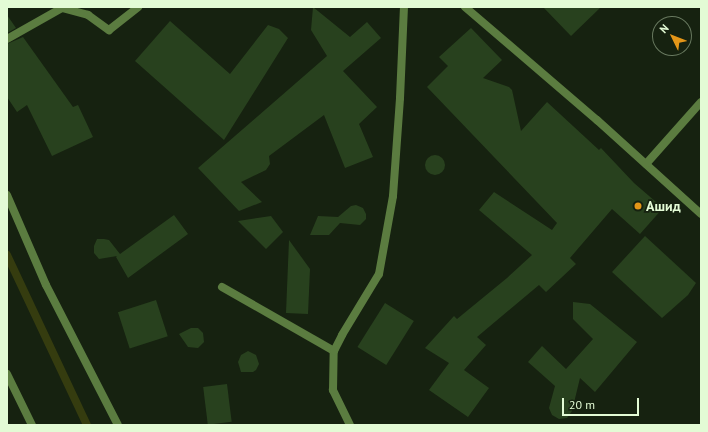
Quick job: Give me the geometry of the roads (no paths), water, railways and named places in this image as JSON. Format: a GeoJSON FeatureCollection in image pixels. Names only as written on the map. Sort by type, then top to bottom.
{"type":"FeatureCollection","features":[{"type":"Feature","properties":{"kind":"street"},"geometry":{"type":"LineString","coordinates":[[7,38],[62,8],[88,15],[108,30],[138,7]]}},
{"type":"Feature","properties":{"kind":"street"},"geometry":{"type":"LineString","coordinates":[[350,425],[333,390],[334,351],[379,274],[393,196],[400,98],[404,7]]}},
{"type":"Feature","properties":{"kind":"street"},"geometry":{"type":"LineString","coordinates":[[465,7],[646,164],[701,214]]}},
{"type":"Feature","properties":{"kind":"street"},"geometry":{"type":"LineString","coordinates":[[646,164],[701,102]]}},
{"type":"Feature","properties":{"kind":"street"},"geometry":{"type":"LineString","coordinates":[[7,195],[46,285],[118,425]]}},
{"type":"Feature","properties":{"kind":"street"},"geometry":{"type":"LineString","coordinates":[[222,287],[334,351]]}},
{"type":"Feature","properties":{"kind":"street"},"geometry":{"type":"LineString","coordinates":[[7,374],[32,425]]}},
{"type":"Feature","properties":{"kind":"waterway"},"geometry":{"type":"LineString","coordinates":[[7,255],[87,425]]}},
{"type":"Feature","properties":{"kind":"place","name":"Ашид"},"geometry":{"type":"Point","coordinates":[638,206]}}]}
